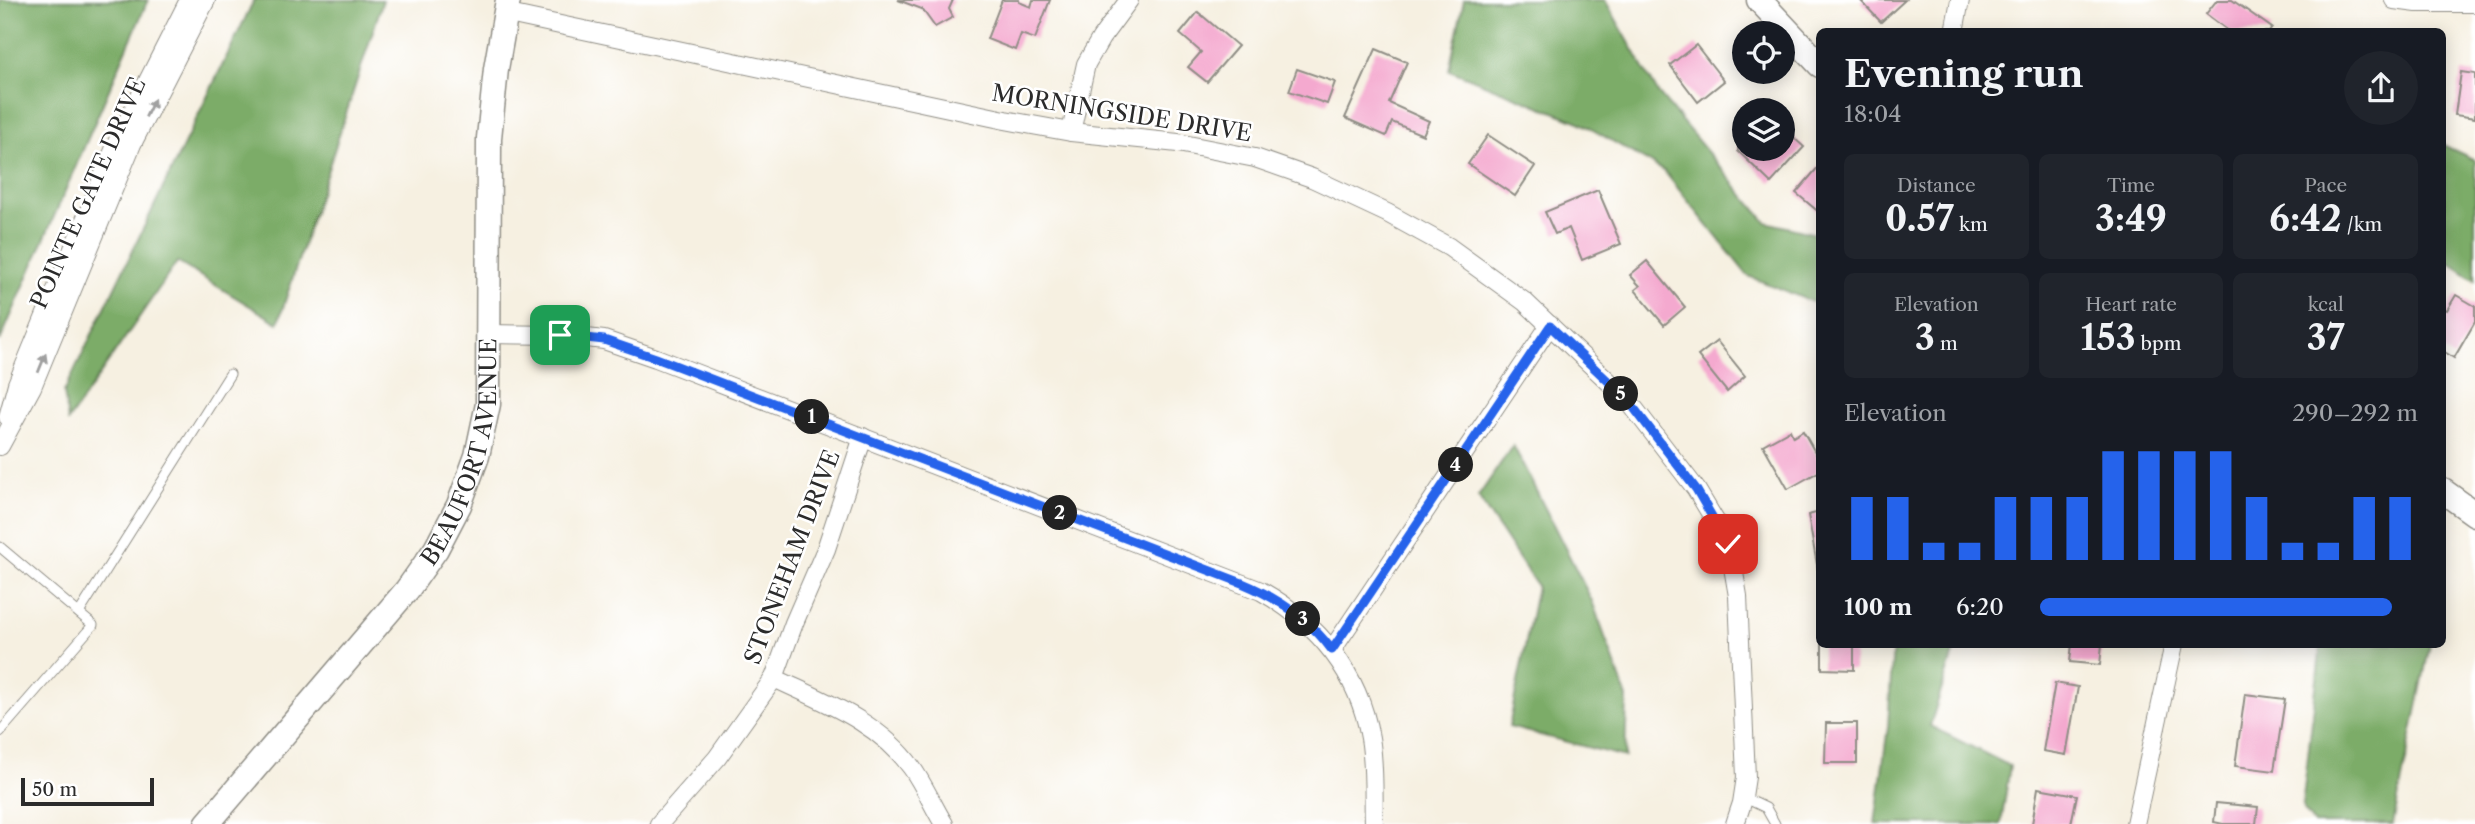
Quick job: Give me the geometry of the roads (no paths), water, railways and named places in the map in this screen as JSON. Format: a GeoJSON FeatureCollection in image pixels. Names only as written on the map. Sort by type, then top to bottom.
{"type":"FeatureCollection","features":[{"type":"Feature","properties":{"kind":"street","name":"POINTE GATE DRIVE"},"geometry":{"type":"LineString","coordinates":[[0,445],[32,387],[132,144],[206,0]]}},
{"type":"Feature","properties":{"kind":"street"},"geometry":{"type":"LineString","coordinates":[[1071,132],[1086,64],[1101,37],[1129,0]]}},
{"type":"Feature","properties":{"kind":"street"},"geometry":{"type":"LineString","coordinates":[[1759,0],[1816,61]]}},
{"type":"Feature","properties":{"kind":"street"},"geometry":{"type":"LineString","coordinates":[[1955,28],[1961,0]]}},
{"type":"Feature","properties":{"kind":"street"},"geometry":{"type":"LineString","coordinates":[[2394,0],[2417,3],[2475,3]]}},
{"type":"Feature","properties":{"kind":"street","name":"POINTE GATE DRIVE"},"geometry":{"type":"LineString","coordinates":[[0,445],[17,384],[119,138],[184,4]]}},
{"type":"Feature","properties":{"kind":"street","name":"MORNINGSIDE DRIVE"},"geometry":{"type":"LineString","coordinates":[[506,7],[1005,120],[1071,132],[1178,143],[1255,158],[1312,178],[1387,212],[1449,247],[1525,302],[1627,399],[1696,489],[1728,544],[1738,596],[1746,777],[1735,824]]}},
{"type":"Feature","properties":{"kind":"street","name":"BEAUFORT AVENUE"},"geometry":{"type":"LineString","coordinates":[[207,824],[407,590],[436,549],[459,505],[477,456],[488,404],[489,138],[506,7]]}},
{"type":"Feature","properties":{"kind":"street"},"geometry":{"type":"LineString","coordinates":[[1332,650],[1550,326]]}},
{"type":"Feature","properties":{"kind":"street"},"geometry":{"type":"LineString","coordinates":[[489,334],[560,335],[604,340],[1261,591],[1297,614],[1332,650],[1350,678],[1365,717],[1372,759],[1374,824]]}},
{"type":"Feature","properties":{"kind":"street","name":"STONEHAM DRIVE"},"geometry":{"type":"LineString","coordinates":[[659,824],[717,758],[774,678],[826,549],[863,437]]}},
{"type":"Feature","properties":{"kind":"street"},"geometry":{"type":"LineString","coordinates":[[2446,493],[2475,514]]}},
{"type":"Feature","properties":{"kind":"street"},"geometry":{"type":"LineString","coordinates":[[2135,824],[2173,648]]}},
{"type":"Feature","properties":{"kind":"street"},"geometry":{"type":"LineString","coordinates":[[774,678],[864,722],[892,745],[911,768],[944,824]]}},
{"type":"Feature","properties":{"kind":"lane"},"geometry":{"type":"LineString","coordinates":[[79,613],[230,374]]}},
{"type":"Feature","properties":{"kind":"lane"},"geometry":{"type":"LineString","coordinates":[[0,547],[93,625],[0,732]]}},
{"type":"Feature","properties":{"kind":"lane"},"geometry":{"type":"LineString","coordinates":[[1743,797],[1766,808],[1774,824]]}}]}
